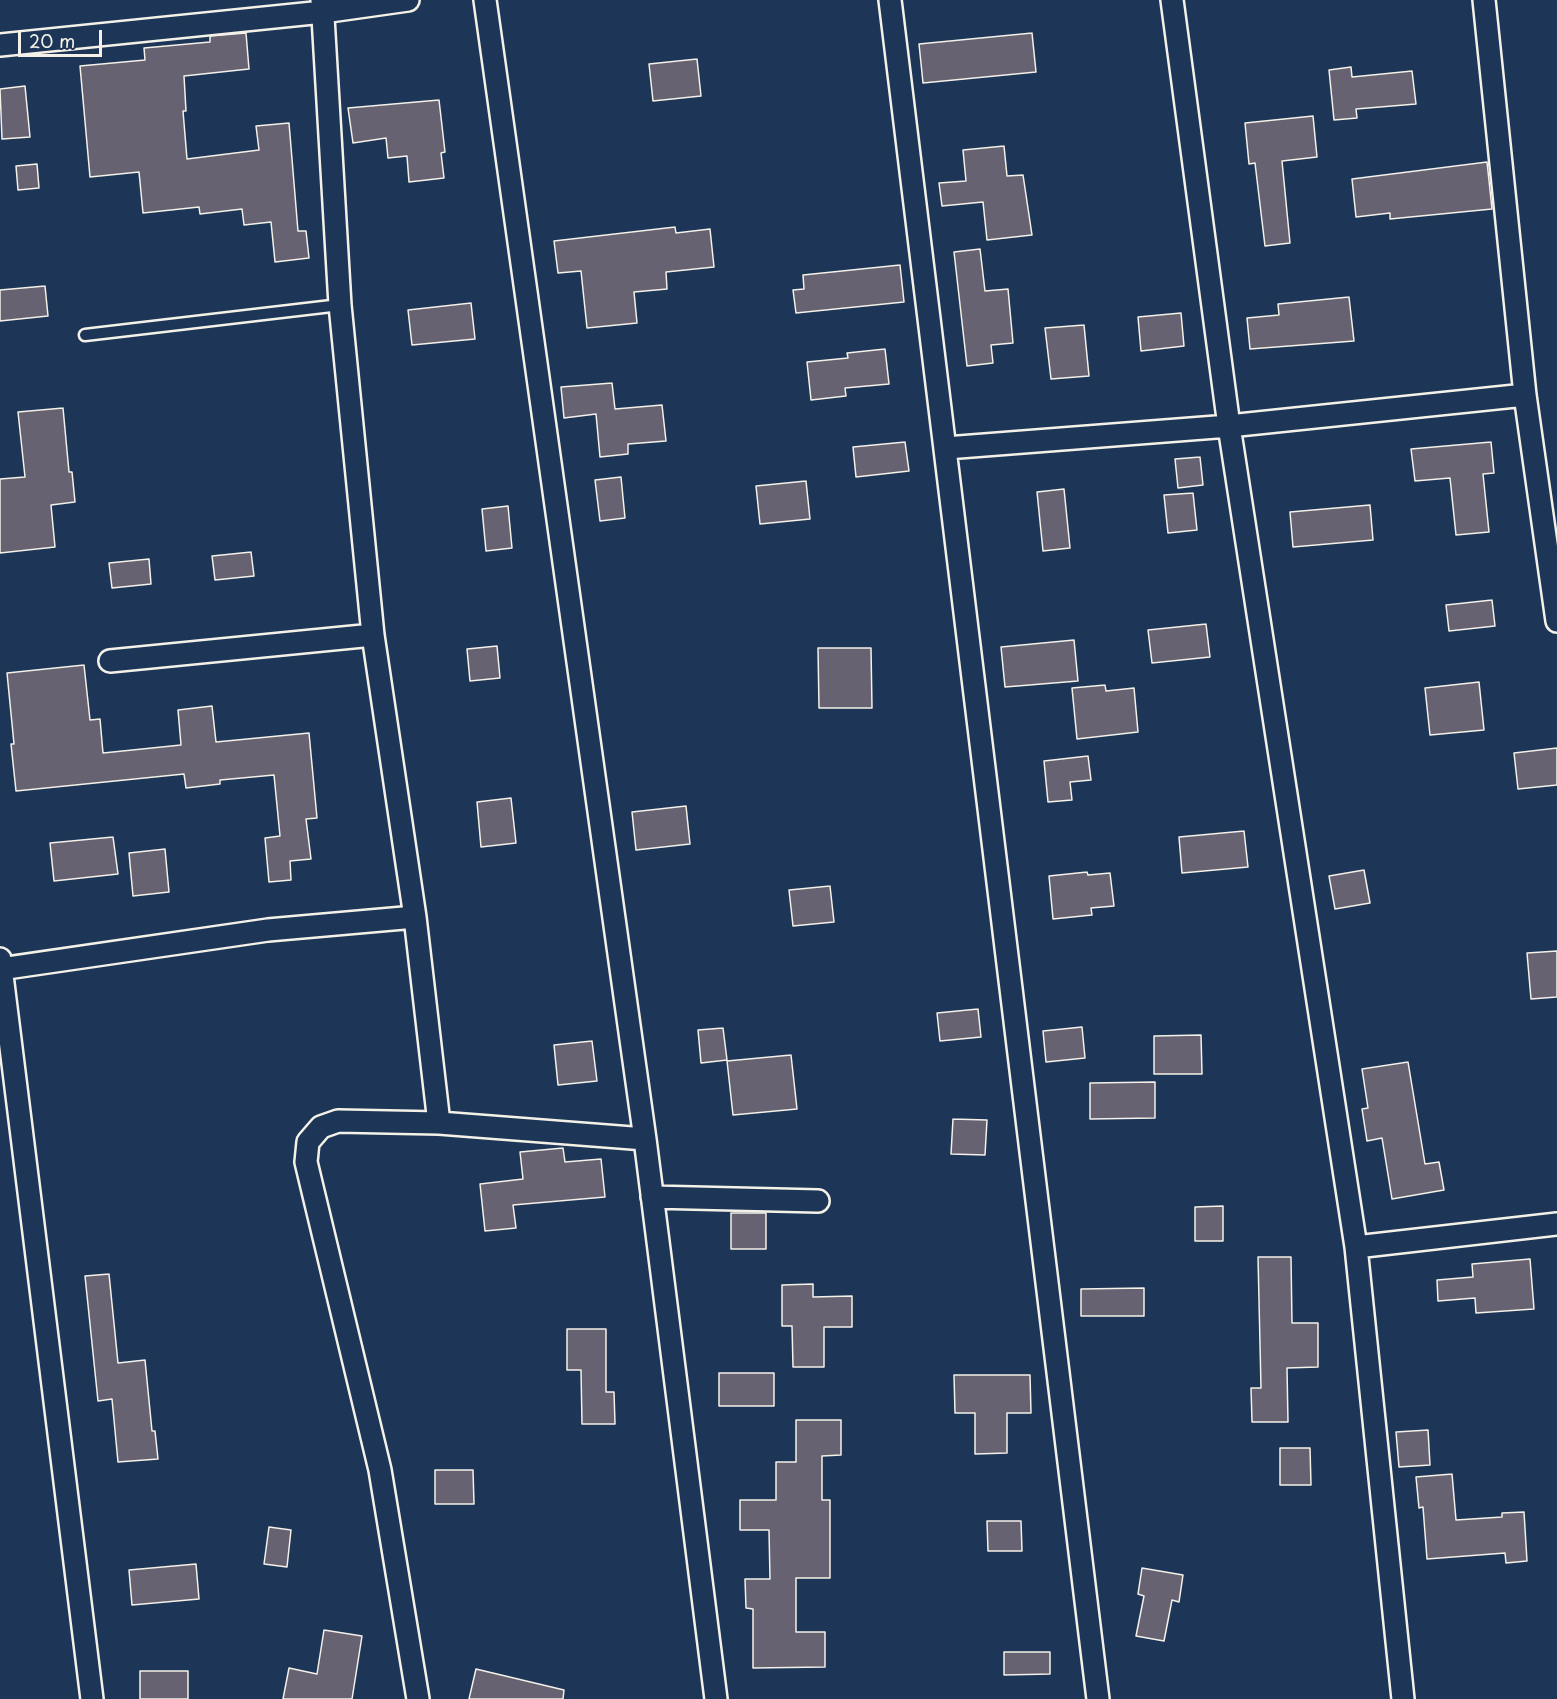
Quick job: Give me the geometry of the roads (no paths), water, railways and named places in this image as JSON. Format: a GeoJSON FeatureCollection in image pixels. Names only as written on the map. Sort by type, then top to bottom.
{"type":"FeatureCollection","features":[{"type":"Feature","properties":{"kind":"street"},"geometry":{"type":"LineString","coordinates":[[0,45],[322,6],[408,0]]}},
{"type":"Feature","properties":{"kind":"street"},"geometry":{"type":"LineString","coordinates":[[485,0],[645,1139],[716,1699]]}},
{"type":"Feature","properties":{"kind":"street"},"geometry":{"type":"LineString","coordinates":[[890,0],[1098,1699]]}},
{"type":"Feature","properties":{"kind":"street"},"geometry":{"type":"LineString","coordinates":[[1172,0],[1229,426],[1356,1247],[1403,1699]]}},
{"type":"Feature","properties":{"kind":"street"},"geometry":{"type":"LineString","coordinates":[[1484,0],[1526,394],[1557,621]]}},
{"type":"Feature","properties":{"kind":"street"},"geometry":{"type":"LineString","coordinates":[[322,6],[340,305],[373,635],[416,917],[439,1123]]}},
{"type":"Feature","properties":{"kind":"street"},"geometry":{"type":"LineString","coordinates":[[946,448],[1229,426],[1526,394]]}},
{"type":"Feature","properties":{"kind":"street"},"geometry":{"type":"LineString","coordinates":[[110,661],[373,635]]}},
{"type":"Feature","properties":{"kind":"street"},"geometry":{"type":"LineString","coordinates":[[92,1699],[0,965],[268,930],[416,917]]}},
{"type":"Feature","properties":{"kind":"street"},"geometry":{"type":"LineString","coordinates":[[418,1699],[380,1470],[306,1162],[308,1142],[321,1126],[338,1121],[439,1123],[645,1139]]}},
{"type":"Feature","properties":{"kind":"street"},"geometry":{"type":"LineString","coordinates":[[652,1197],[818,1201]]}},
{"type":"Feature","properties":{"kind":"street"},"geometry":{"type":"LineString","coordinates":[[1356,1247],[1557,1224]]}},
{"type":"Feature","properties":{"kind":"lane"},"geometry":{"type":"LineString","coordinates":[[85,334],[340,305]]}}]}
